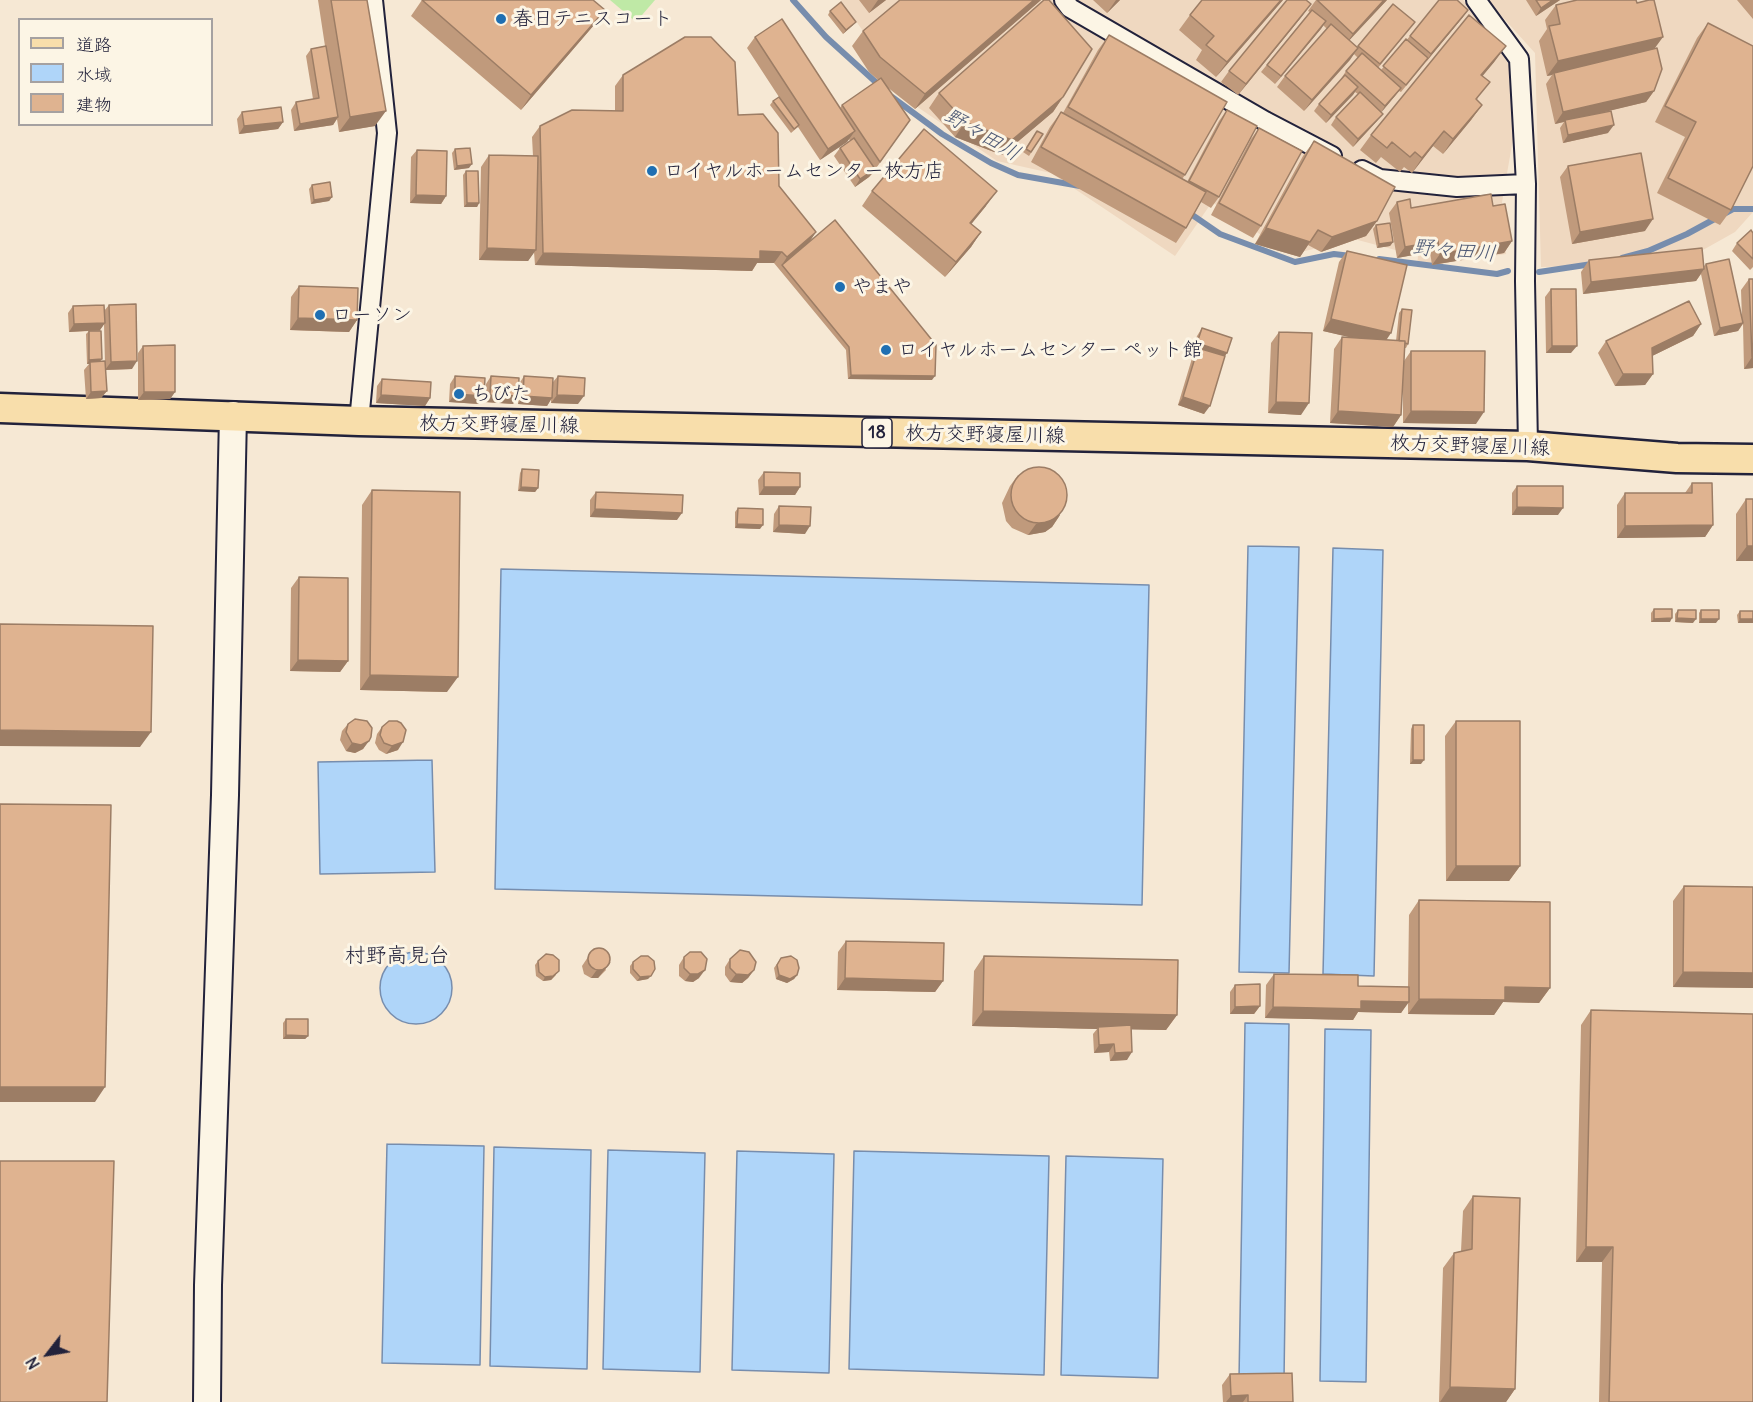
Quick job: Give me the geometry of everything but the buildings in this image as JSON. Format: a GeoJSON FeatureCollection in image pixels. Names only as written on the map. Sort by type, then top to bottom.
{"type":"FeatureCollection","features":[{"type":"Feature","properties":{"kind":"main road","name":"枚方交野寝屋川線"},"geometry":{"type":"LineString","coordinates":[[0,408],[359,421],[1528,447],[1677,458],[1753,459]]}},
{"type":"Feature","properties":{"kind":"street"},"geometry":{"type":"LineString","coordinates":[[359,421],[387,133],[373,0]]}},
{"type":"Feature","properties":{"kind":"street"},"geometry":{"type":"LineString","coordinates":[[1065,0],[1070,8],[1265,121],[1380,179],[1457,187],[1526,184]]}},
{"type":"Feature","properties":{"kind":"street"},"geometry":{"type":"LineString","coordinates":[[1476,0],[1519,58],[1526,184],[1528,447]]}},
{"type":"Feature","properties":{"kind":"street"},"geometry":{"type":"LineString","coordinates":[[207,1402],[208,1285],[224,807],[233,415]]}},
{"type":"Feature","properties":{"kind":"shaded area"},"geometry":{"type":"Polygon","coordinates":[[[841,0],[1463,0],[1475,12],[1509,65],[1513,139],[1501,208],[1506,254],[1417,267],[1418,256],[1354,239],[1305,251],[1267,239],[1212,202],[1175,256],[1051,173],[997,161],[916,106],[841,0]]]}},
{"type":"Feature","properties":{"kind":"shaded area"},"geometry":{"type":"Polygon","coordinates":[[[1487,0],[1753,0],[1753,212],[1735,232],[1678,264],[1541,267],[1535,53],[1487,0]]]}},
{"type":"Feature","properties":{"kind":"green space"},"geometry":{"type":"Polygon","coordinates":[[[610,0],[655,0],[636,22],[610,0]]]}},
{"type":"Feature","properties":{"kind":"water"},"geometry":{"type":"Polygon","coordinates":[[[1248,546],[1299,547],[1289,973],[1239,972],[1248,546]]]}},
{"type":"Feature","properties":{"kind":"water"},"geometry":{"type":"Polygon","coordinates":[[[1333,548],[1383,550],[1374,976],[1323,974],[1333,548]]]}},
{"type":"Feature","properties":{"kind":"water"},"geometry":{"type":"Polygon","coordinates":[[[501,569],[1149,585],[1142,905],[495,889],[501,569]]]}},
{"type":"Feature","properties":{"kind":"water"},"geometry":{"type":"Polygon","coordinates":[[[432,760],[435,872],[320,874],[318,762],[432,760]]]}},
{"type":"Feature","properties":{"kind":"water"},"geometry":{"type":"Polygon","coordinates":[[[416,952],[436,958],[446,968],[452,988],[446,1008],[436,1018],[416,1024],[396,1018],[386,1008],[380,988],[386,968],[396,958],[416,952]]]}},
{"type":"Feature","properties":{"kind":"water"},"geometry":{"type":"Polygon","coordinates":[[[1245,1023],[1289,1024],[1284,1379],[1239,1379],[1245,1023]]]}},
{"type":"Feature","properties":{"kind":"water"},"geometry":{"type":"Polygon","coordinates":[[[1325,1029],[1371,1030],[1366,1382],[1320,1381],[1325,1029]]]}},
{"type":"Feature","properties":{"kind":"water"},"geometry":{"type":"Polygon","coordinates":[[[387,1144],[484,1146],[480,1365],[382,1363],[387,1144]]]}},
{"type":"Feature","properties":{"kind":"water"},"geometry":{"type":"Polygon","coordinates":[[[494,1147],[591,1150],[587,1369],[490,1366],[494,1147]]]}},
{"type":"Feature","properties":{"kind":"water"},"geometry":{"type":"Polygon","coordinates":[[[608,1150],[705,1153],[700,1372],[603,1369],[608,1150]]]}},
{"type":"Feature","properties":{"kind":"water"},"geometry":{"type":"Polygon","coordinates":[[[737,1151],[834,1154],[829,1373],[732,1370],[737,1151]]]}},
{"type":"Feature","properties":{"kind":"water"},"geometry":{"type":"Polygon","coordinates":[[[854,1151],[1049,1156],[1044,1375],[849,1369],[854,1151]]]}},
{"type":"Feature","properties":{"kind":"water"},"geometry":{"type":"Polygon","coordinates":[[[1066,1156],[1163,1159],[1158,1378],[1061,1375],[1066,1156]]]}},
{"type":"Feature","properties":{"kind":"waterway","name":"野々田川"},"geometry":{"type":"LineString","coordinates":[[793,0],[826,37],[880,86]]}},
{"type":"Feature","properties":{"kind":"waterway","name":"野々田川"},"geometry":{"type":"LineString","coordinates":[[892,97],[942,134],[991,163],[1018,175],[1080,186]]}},
{"type":"Feature","properties":{"kind":"waterway","name":"野々田川"},"geometry":{"type":"LineString","coordinates":[[1622,258],[1648,251],[1687,234],[1733,209],[1753,209]]}},
{"type":"Feature","properties":{"kind":"waterway","name":"野々田川"},"geometry":{"type":"LineString","coordinates":[[1188,212],[1220,234],[1295,262],[1334,254],[1351,256]]}},
{"type":"Feature","properties":{"kind":"waterway","name":"野々田川"},"geometry":{"type":"LineString","coordinates":[[1379,259],[1497,274],[1508,271]]}},
{"type":"Feature","properties":{"kind":"waterway","name":"野々田川"},"geometry":{"type":"LineString","coordinates":[[1539,272],[1592,264]]}},
{"type":"Feature","properties":{"kind":"place","name":"春日テニスコート"},"geometry":{"type":"Point","coordinates":[501,19]}},
{"type":"Feature","properties":{"kind":"place","name":"ロイヤルホームセンター枚方店"},"geometry":{"type":"Point","coordinates":[652,171]}},
{"type":"Feature","properties":{"kind":"place","name":"やまや"},"geometry":{"type":"Point","coordinates":[840,287]}},
{"type":"Feature","properties":{"kind":"place","name":"ローソン"},"geometry":{"type":"Point","coordinates":[320,315]}},
{"type":"Feature","properties":{"kind":"place","name":"ロイヤルホームセンター ペット館"},"geometry":{"type":"Point","coordinates":[886,350]}},
{"type":"Feature","properties":{"kind":"place","name":"ちびた"},"geometry":{"type":"Point","coordinates":[459,394]}},
{"type":"Feature","properties":{"kind":"district","name":"村野高見台"},"geometry":{"type":"Point","coordinates":[397,956]}}]}
